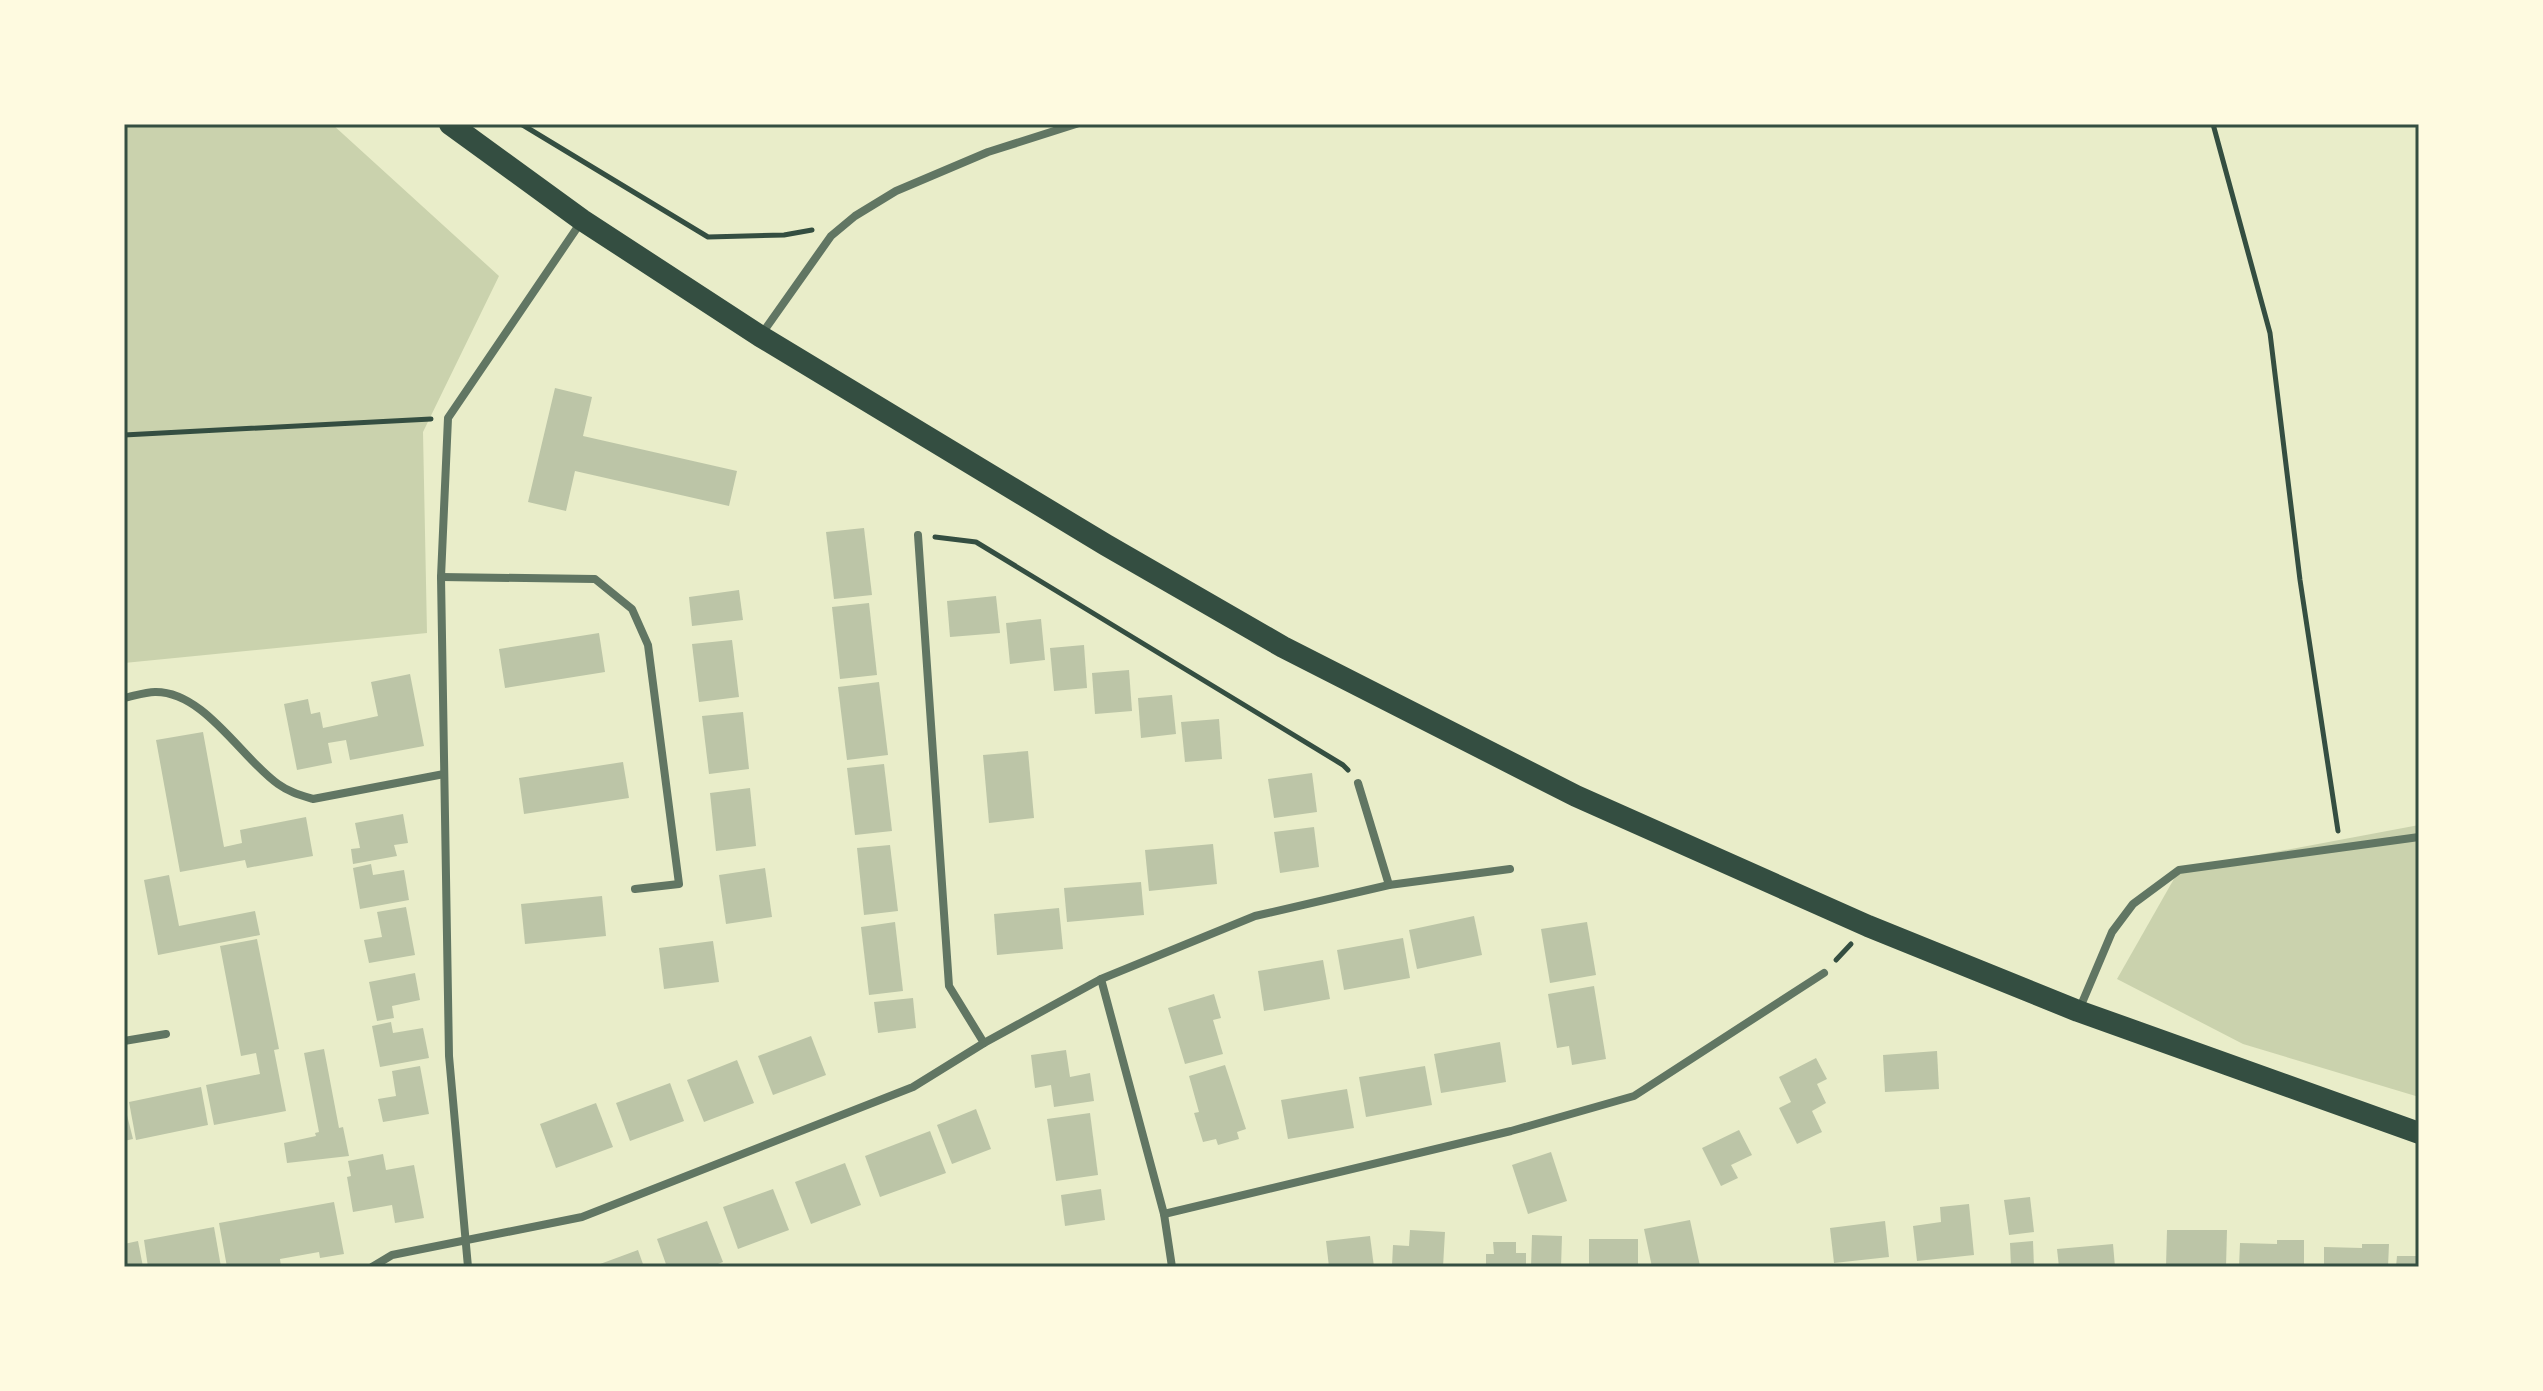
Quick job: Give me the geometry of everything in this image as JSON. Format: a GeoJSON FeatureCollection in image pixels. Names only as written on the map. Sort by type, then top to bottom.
{"type":"FeatureCollection","features":[{"type":"Feature","properties":{"kind":"highway"},"geometry":{"type":"LineString","coordinates":[[450,124],[582,220],[760,336],[1106,545],[1283,647],[1576,796],[1868,926],[2078,1011],[2419,1133]]}},
{"type":"Feature","properties":{"kind":"street"},"geometry":{"type":"LineString","coordinates":[[760,336],[831,236],[855,216],[896,191],[988,152],[1076,124]]}},
{"type":"Feature","properties":{"kind":"street"},"geometry":{"type":"LineString","coordinates":[[468,1267],[449,1056],[441,577],[448,418],[582,220]]}},
{"type":"Feature","properties":{"kind":"street"},"geometry":{"type":"LineString","coordinates":[[918,535],[949,986],[984,1043]]}},
{"type":"Feature","properties":{"kind":"street"},"geometry":{"type":"LineString","coordinates":[[441,577],[595,579],[632,609],[648,645],[679,884],[635,889]]}},
{"type":"Feature","properties":{"kind":"street"},"geometry":{"type":"LineString","coordinates":[[124,698],[156,692],[182,698],[206,714],[276,783],[293,793],[313,799],[444,774]]}},
{"type":"Feature","properties":{"kind":"street"},"geometry":{"type":"LineString","coordinates":[[1358,783],[1389,885]]}},
{"type":"Feature","properties":{"kind":"street"},"geometry":{"type":"LineString","coordinates":[[2078,1011],[2112,932],[2133,904],[2179,870],[2419,837]]}},
{"type":"Feature","properties":{"kind":"street"},"geometry":{"type":"LineString","coordinates":[[372,1267],[392,1255],[582,1217],[913,1087],[984,1043],[1101,979],[1255,916],[1389,885],[1510,869]]}},
{"type":"Feature","properties":{"kind":"street"},"geometry":{"type":"LineString","coordinates":[[1164,1214],[1511,1131],[1634,1096],[1824,973]]}},
{"type":"Feature","properties":{"kind":"street"},"geometry":{"type":"LineString","coordinates":[[1101,979],[1164,1214],[1172,1267]]}},
{"type":"Feature","properties":{"kind":"street"},"geometry":{"type":"LineString","coordinates":[[124,1041],[166,1034]]}},
{"type":"Feature","properties":{"kind":"path"},"geometry":{"type":"LineString","coordinates":[[521,124],[708,237],[784,235],[816,229],[855,216]]}},
{"type":"Feature","properties":{"kind":"path"},"geometry":{"type":"LineString","coordinates":[[2213,124],[2270,333],[2300,580],[2340,847]]}},
{"type":"Feature","properties":{"kind":"path"},"geometry":{"type":"LineString","coordinates":[[124,435],[448,418]]}},
{"type":"Feature","properties":{"kind":"path"},"geometry":{"type":"LineString","coordinates":[[918,535],[976,542],[1343,765],[1358,783]]}},
{"type":"Feature","properties":{"kind":"path"},"geometry":{"type":"LineString","coordinates":[[1824,973],[1868,926]]}},
{"type":"Feature","properties":{"kind":"green space"},"geometry":{"type":"Polygon","coordinates":[[[124,124],[332,124],[499,276],[423,432],[427,633],[124,663],[124,124]]]}},
{"type":"Feature","properties":{"kind":"green space"},"geometry":{"type":"Polygon","coordinates":[[[2419,825],[2419,1097],[2243,1044],[2117,979],[2179,870],[2419,825]]]}},
{"type":"Feature","properties":{"kind":"building"},"geometry":{"type":"Polygon","coordinates":[[[555,388],[592,397],[583,436],[737,471],[729,506],[575,471],[566,511],[528,502],[555,388]]]}},
{"type":"Feature","properties":{"kind":"building"},"geometry":{"type":"Polygon","coordinates":[[[864,528],[872,595],[834,599],[826,532],[864,528]]]}},
{"type":"Feature","properties":{"kind":"building"},"geometry":{"type":"Polygon","coordinates":[[[739,590],[743,620],[692,626],[689,597],[739,590]]]}},
{"type":"Feature","properties":{"kind":"building"},"geometry":{"type":"Polygon","coordinates":[[[996,596],[1000,633],[950,637],[947,601],[996,596]]]}},
{"type":"Feature","properties":{"kind":"building"},"geometry":{"type":"Polygon","coordinates":[[[869,603],[877,675],[840,679],[832,607],[869,603]]]}},
{"type":"Feature","properties":{"kind":"building"},"geometry":{"type":"Polygon","coordinates":[[[1041,619],[1045,660],[1010,664],[1006,623],[1041,619]]]}},
{"type":"Feature","properties":{"kind":"building"},"geometry":{"type":"Polygon","coordinates":[[[599,633],[605,672],[505,688],[499,649],[599,633]]]}},
{"type":"Feature","properties":{"kind":"building"},"geometry":{"type":"Polygon","coordinates":[[[732,640],[739,697],[699,702],[692,644],[732,640]]]}},
{"type":"Feature","properties":{"kind":"building"},"geometry":{"type":"Polygon","coordinates":[[[1084,645],[1087,688],[1054,691],[1050,648],[1084,645]]]}},
{"type":"Feature","properties":{"kind":"building"},"geometry":{"type":"Polygon","coordinates":[[[1129,670],[1132,711],[1095,714],[1092,673],[1129,670]]]}},
{"type":"Feature","properties":{"kind":"building"},"geometry":{"type":"Polygon","coordinates":[[[410,674],[424,746],[350,760],[346,740],[328,743],[332,763],[297,770],[284,704],[308,699],[311,714],[320,712],[323,728],[378,716],[371,682],[410,674]]]}},
{"type":"Feature","properties":{"kind":"building"},"geometry":{"type":"Polygon","coordinates":[[[879,682],[888,755],[847,760],[838,687],[879,682]]]}},
{"type":"Feature","properties":{"kind":"building"},"geometry":{"type":"Polygon","coordinates":[[[1172,695],[1176,734],[1141,738],[1138,698],[1172,695]]]}},
{"type":"Feature","properties":{"kind":"building"},"geometry":{"type":"Polygon","coordinates":[[[743,712],[749,769],[709,774],[702,716],[743,712]]]}},
{"type":"Feature","properties":{"kind":"building"},"geometry":{"type":"Polygon","coordinates":[[[1219,719],[1222,759],[1185,762],[1181,722],[1219,719]]]}},
{"type":"Feature","properties":{"kind":"building"},"geometry":{"type":"Polygon","coordinates":[[[203,732],[224,847],[242,843],[240,830],[306,817],[313,856],[247,868],[245,860],[180,872],[156,740],[203,732]]]}},
{"type":"Feature","properties":{"kind":"building"},"geometry":{"type":"Polygon","coordinates":[[[1028,751],[1034,818],[989,823],[983,755],[1028,751]]]}},
{"type":"Feature","properties":{"kind":"building"},"geometry":{"type":"Polygon","coordinates":[[[623,762],[629,798],[524,814],[519,778],[623,762]]]}},
{"type":"Feature","properties":{"kind":"building"},"geometry":{"type":"Polygon","coordinates":[[[884,764],[892,831],[855,835],[847,768],[884,764]]]}},
{"type":"Feature","properties":{"kind":"building"},"geometry":{"type":"Polygon","coordinates":[[[1312,773],[1317,812],[1274,818],[1268,779],[1312,773]]]}},
{"type":"Feature","properties":{"kind":"building"},"geometry":{"type":"Polygon","coordinates":[[[750,788],[756,846],[716,851],[710,793],[750,788]]]}},
{"type":"Feature","properties":{"kind":"building"},"geometry":{"type":"Polygon","coordinates":[[[403,814],[408,843],[394,845],[397,856],[353,864],[351,849],[360,848],[355,823],[403,814]]]}},
{"type":"Feature","properties":{"kind":"building"},"geometry":{"type":"Polygon","coordinates":[[[1314,827],[1319,867],[1280,873],[1274,832],[1314,827]]]}},
{"type":"Feature","properties":{"kind":"building"},"geometry":{"type":"Polygon","coordinates":[[[1213,844],[1217,884],[1149,891],[1145,850],[1213,844]]]}},
{"type":"Feature","properties":{"kind":"building"},"geometry":{"type":"Polygon","coordinates":[[[890,845],[898,911],[864,915],[857,848],[890,845]]]}},
{"type":"Feature","properties":{"kind":"building"},"geometry":{"type":"Polygon","coordinates":[[[371,864],[373,875],[404,870],[409,900],[360,909],[353,868],[371,864]]]}},
{"type":"Feature","properties":{"kind":"building"},"geometry":{"type":"Polygon","coordinates":[[[765,868],[772,917],[726,924],[719,875],[765,868]]]}},
{"type":"Feature","properties":{"kind":"building"},"geometry":{"type":"Polygon","coordinates":[[[169,875],[179,926],[255,911],[260,935],[158,955],[144,880],[169,875]]]}},
{"type":"Feature","properties":{"kind":"building"},"geometry":{"type":"Polygon","coordinates":[[[1141,882],[1144,915],[1067,922],[1064,888],[1141,882]]]}},
{"type":"Feature","properties":{"kind":"building"},"geometry":{"type":"Polygon","coordinates":[[[602,896],[606,936],[525,944],[521,904],[602,896]]]}},
{"type":"Feature","properties":{"kind":"building"},"geometry":{"type":"Polygon","coordinates":[[[406,907],[415,955],[369,963],[364,940],[382,937],[377,912],[406,907]]]}},
{"type":"Feature","properties":{"kind":"building"},"geometry":{"type":"Polygon","coordinates":[[[1059,908],[1063,949],[997,955],[994,914],[1059,908]]]}},
{"type":"Feature","properties":{"kind":"building"},"geometry":{"type":"Polygon","coordinates":[[[1474,916],[1482,955],[1417,969],[1409,930],[1474,916]]]}},
{"type":"Feature","properties":{"kind":"building"},"geometry":{"type":"Polygon","coordinates":[[[895,922],[903,991],[869,995],[861,927],[895,922]]]}},
{"type":"Feature","properties":{"kind":"building"},"geometry":{"type":"Polygon","coordinates":[[[1587,922],[1596,975],[1550,983],[1541,929],[1587,922]]]}},
{"type":"Feature","properties":{"kind":"building"},"geometry":{"type":"Polygon","coordinates":[[[1403,938],[1410,978],[1344,990],[1337,950],[1403,938]]]}},
{"type":"Feature","properties":{"kind":"building"},"geometry":{"type":"Polygon","coordinates":[[[257,939],[279,1049],[274,1050],[286,1111],[214,1125],[206,1085],[260,1074],[256,1053],[241,1056],[220,946],[257,939]]]}},
{"type":"Feature","properties":{"kind":"building"},"geometry":{"type":"Polygon","coordinates":[[[713,941],[719,982],[664,989],[659,948],[713,941]]]}},
{"type":"Feature","properties":{"kind":"building"},"geometry":{"type":"Polygon","coordinates":[[[1323,960],[1330,999],[1264,1011],[1258,971],[1323,960]]]}},
{"type":"Feature","properties":{"kind":"building"},"geometry":{"type":"Polygon","coordinates":[[[415,973],[420,1000],[392,1006],[394,1018],[377,1021],[369,982],[415,973]]]}},
{"type":"Feature","properties":{"kind":"building"},"geometry":{"type":"Polygon","coordinates":[[[1594,986],[1606,1059],[1572,1065],[1569,1046],[1557,1048],[1548,994],[1594,986]]]}},
{"type":"Feature","properties":{"kind":"building"},"geometry":{"type":"Polygon","coordinates":[[[1214,994],[1221,1018],[1213,1020],[1223,1054],[1185,1064],[1168,1008],[1214,994]]]}},
{"type":"Feature","properties":{"kind":"building"},"geometry":{"type":"Polygon","coordinates":[[[913,998],[916,1028],[878,1033],[874,1002],[913,998]]]}},
{"type":"Feature","properties":{"kind":"building"},"geometry":{"type":"Polygon","coordinates":[[[391,1022],[393,1033],[423,1028],[429,1058],[380,1067],[372,1026],[391,1022]]]}},
{"type":"Feature","properties":{"kind":"building"},"geometry":{"type":"Polygon","coordinates":[[[811,1036],[826,1075],[773,1095],[758,1056],[811,1036]]]}},
{"type":"Feature","properties":{"kind":"building"},"geometry":{"type":"Polygon","coordinates":[[[1500,1042],[1506,1082],[1441,1093],[1434,1054],[1500,1042]]]}},
{"type":"Feature","properties":{"kind":"building"},"geometry":{"type":"Polygon","coordinates":[[[324,1049],[339,1128],[343,1127],[349,1156],[287,1163],[284,1143],[316,1136],[315,1133],[319,1132],[304,1053],[324,1049]]]}},
{"type":"Feature","properties":{"kind":"building"},"geometry":{"type":"Polygon","coordinates":[[[1066,1050],[1070,1077],[1090,1073],[1094,1101],[1054,1107],[1051,1085],[1035,1088],[1031,1055],[1066,1050]]]}},
{"type":"Feature","properties":{"kind":"building"},"geometry":{"type":"Polygon","coordinates":[[[1937,1051],[1939,1089],[1885,1092],[1883,1055],[1937,1051]]]}},
{"type":"Feature","properties":{"kind":"building"},"geometry":{"type":"Polygon","coordinates":[[[1816,1058],[1827,1079],[1817,1084],[1826,1103],[1812,1111],[1822,1132],[1797,1144],[1779,1108],[1791,1102],[1779,1077],[1816,1058]]]}},
{"type":"Feature","properties":{"kind":"building"},"geometry":{"type":"Polygon","coordinates":[[[737,1060],[754,1103],[704,1122],[687,1080],[737,1060]]]}},
{"type":"Feature","properties":{"kind":"building"},"geometry":{"type":"Polygon","coordinates":[[[1225,1065],[1246,1129],[1237,1132],[1239,1139],[1218,1145],[1216,1139],[1203,1142],[1194,1113],[1199,1112],[1189,1076],[1225,1065]]]}},
{"type":"Feature","properties":{"kind":"building"},"geometry":{"type":"Polygon","coordinates":[[[420,1066],[429,1114],[383,1122],[378,1099],[396,1096],[392,1071],[420,1066]]]}},
{"type":"Feature","properties":{"kind":"building"},"geometry":{"type":"Polygon","coordinates":[[[1425,1066],[1432,1105],[1366,1117],[1359,1077],[1425,1066]]]}},
{"type":"Feature","properties":{"kind":"building"},"geometry":{"type":"Polygon","coordinates":[[[670,1083],[684,1121],[630,1141],[616,1103],[670,1083]]]}},
{"type":"Feature","properties":{"kind":"building"},"geometry":{"type":"Polygon","coordinates":[[[201,1087],[208,1125],[136,1140],[129,1102],[201,1087]]]}},
{"type":"Feature","properties":{"kind":"building"},"geometry":{"type":"Polygon","coordinates":[[[1347,1089],[1354,1128],[1288,1139],[1281,1100],[1347,1089]]]}},
{"type":"Feature","properties":{"kind":"building"},"geometry":{"type":"Polygon","coordinates":[[[124,1103],[133,1139],[124,1141],[124,1103]]]}},
{"type":"Feature","properties":{"kind":"building"},"geometry":{"type":"Polygon","coordinates":[[[596,1103],[613,1147],[556,1168],[540,1124],[596,1103]]]}},
{"type":"Feature","properties":{"kind":"building"},"geometry":{"type":"Polygon","coordinates":[[[976,1109],[991,1149],[952,1164],[937,1125],[976,1109]]]}},
{"type":"Feature","properties":{"kind":"building"},"geometry":{"type":"Polygon","coordinates":[[[1090,1113],[1098,1175],[1056,1181],[1047,1119],[1090,1113]]]}},
{"type":"Feature","properties":{"kind":"building"},"geometry":{"type":"Polygon","coordinates":[[[1739,1130],[1752,1155],[1731,1165],[1738,1178],[1721,1186],[1702,1148],[1739,1130]]]}},
{"type":"Feature","properties":{"kind":"building"},"geometry":{"type":"Polygon","coordinates":[[[930,1131],[946,1173],[880,1197],[865,1156],[930,1131]]]}},
{"type":"Feature","properties":{"kind":"building"},"geometry":{"type":"Polygon","coordinates":[[[1551,1152],[1567,1201],[1528,1214],[1512,1165],[1551,1152]]]}},
{"type":"Feature","properties":{"kind":"building"},"geometry":{"type":"Polygon","coordinates":[[[383,1154],[386,1170],[414,1165],[424,1218],[395,1223],[392,1205],[353,1212],[347,1177],[351,1176],[348,1161],[383,1154]]]}},
{"type":"Feature","properties":{"kind":"building"},"geometry":{"type":"Polygon","coordinates":[[[845,1163],[861,1205],[811,1224],[795,1182],[845,1163]]]}},
{"type":"Feature","properties":{"kind":"building"},"geometry":{"type":"Polygon","coordinates":[[[773,1189],[789,1230],[738,1249],[723,1207],[773,1189]]]}},
{"type":"Feature","properties":{"kind":"building"},"geometry":{"type":"Polygon","coordinates":[[[1101,1189],[1105,1220],[1065,1226],[1061,1195],[1101,1189]]]}},
{"type":"Feature","properties":{"kind":"building"},"geometry":{"type":"Polygon","coordinates":[[[2030,1197],[2034,1232],[2009,1235],[2004,1200],[2030,1197]]]}},
{"type":"Feature","properties":{"kind":"building"},"geometry":{"type":"Polygon","coordinates":[[[334,1202],[344,1254],[320,1258],[319,1252],[280,1259],[281,1267],[227,1267],[219,1223],[334,1202]]]}},
{"type":"Feature","properties":{"kind":"building"},"geometry":{"type":"Polygon","coordinates":[[[1969,1204],[1974,1255],[1917,1261],[1913,1226],[1941,1222],[1940,1207],[1969,1204]]]}},
{"type":"Feature","properties":{"kind":"building"},"geometry":{"type":"Polygon","coordinates":[[[1690,1220],[1700,1266],[1652,1267],[1644,1229],[1690,1220]]]}},
{"type":"Feature","properties":{"kind":"building"},"geometry":{"type":"Polygon","coordinates":[[[707,1221],[723,1262],[710,1267],[667,1267],[657,1239],[707,1221]]]}},
{"type":"Feature","properties":{"kind":"building"},"geometry":{"type":"Polygon","coordinates":[[[1885,1221],[1889,1257],[1834,1263],[1830,1228],[1885,1221]]]}},
{"type":"Feature","properties":{"kind":"building"},"geometry":{"type":"Polygon","coordinates":[[[214,1227],[221,1267],[148,1267],[144,1240],[214,1227]]]}},
{"type":"Feature","properties":{"kind":"building"},"geometry":{"type":"Polygon","coordinates":[[[1410,1230],[1445,1232],[1443,1267],[1392,1266],[1393,1245],[1409,1246],[1410,1230]]]}},
{"type":"Feature","properties":{"kind":"building"},"geometry":{"type":"Polygon","coordinates":[[[2167,1230],[2227,1230],[2226,1267],[2166,1267],[2167,1230]]]}},
{"type":"Feature","properties":{"kind":"building"},"geometry":{"type":"Polygon","coordinates":[[[1532,1235],[1562,1236],[1561,1267],[1531,1267],[1532,1235]]]}},
{"type":"Feature","properties":{"kind":"building"},"geometry":{"type":"Polygon","coordinates":[[[1370,1236],[1374,1267],[1329,1267],[1326,1241],[1370,1236]]]}},
{"type":"Feature","properties":{"kind":"building"},"geometry":{"type":"Polygon","coordinates":[[[1589,1239],[1638,1239],[1638,1267],[1589,1267],[1589,1239]]]}},
{"type":"Feature","properties":{"kind":"building"},"geometry":{"type":"Polygon","coordinates":[[[2277,1240],[2304,1240],[2304,1267],[2239,1267],[2240,1243],[2277,1244],[2277,1240]]]}},
{"type":"Feature","properties":{"kind":"building"},"geometry":{"type":"Polygon","coordinates":[[[138,1241],[143,1267],[124,1267],[124,1244],[138,1241]]]}},
{"type":"Feature","properties":{"kind":"building"},"geometry":{"type":"Polygon","coordinates":[[[2033,1241],[2034,1267],[2011,1267],[2010,1243],[2033,1241]]]}},
{"type":"Feature","properties":{"kind":"building"},"geometry":{"type":"Polygon","coordinates":[[[1493,1242],[1516,1242],[1516,1253],[1526,1253],[1526,1267],[1486,1267],[1486,1254],[1494,1254],[1493,1242]]]}},
{"type":"Feature","properties":{"kind":"building"},"geometry":{"type":"Polygon","coordinates":[[[2113,1244],[2115,1267],[2059,1267],[2057,1249],[2113,1244]]]}},
{"type":"Feature","properties":{"kind":"building"},"geometry":{"type":"Polygon","coordinates":[[[2362,1244],[2389,1244],[2388,1267],[2324,1267],[2324,1247],[2362,1248],[2362,1244]]]}},
{"type":"Feature","properties":{"kind":"building"},"geometry":{"type":"Polygon","coordinates":[[[638,1250],[644,1267],[592,1267],[638,1250]]]}},
{"type":"Feature","properties":{"kind":"building"},"geometry":{"type":"Polygon","coordinates":[[[2397,1256],[2419,1256],[2419,1267],[2396,1267],[2397,1256]]]}}]}
